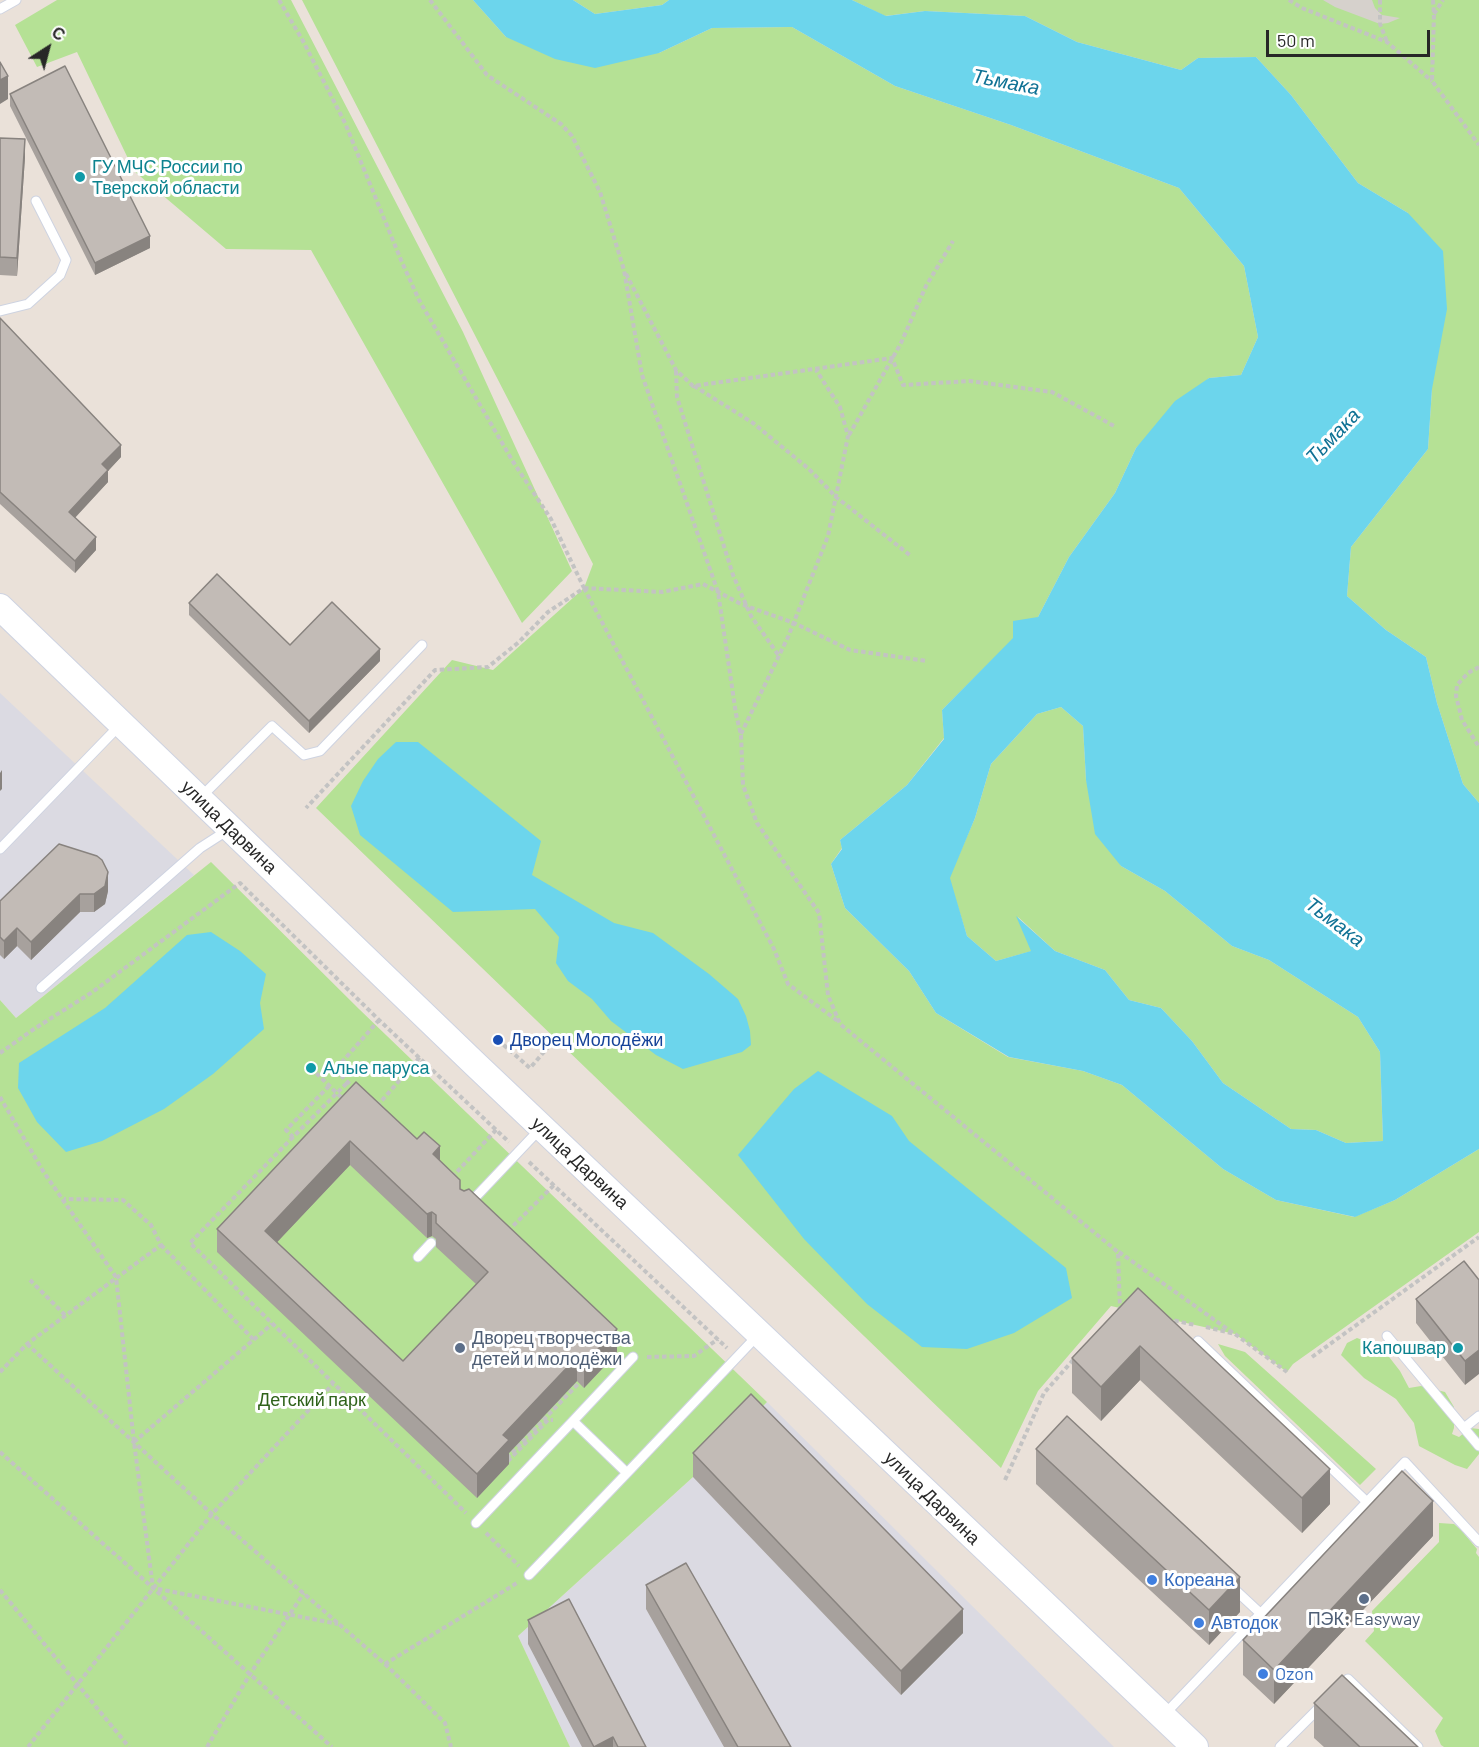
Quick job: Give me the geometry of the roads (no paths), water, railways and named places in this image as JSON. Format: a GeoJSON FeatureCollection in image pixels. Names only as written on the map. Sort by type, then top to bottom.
{"type":"FeatureCollection","features":[{"type":"Feature","properties":{"kind":"main road","name":"улица Дарвина"},"geometry":{"type":"LineString","coordinates":[[0,607],[542,1127],[1195,1747]]}},
{"type":"Feature","properties":{"kind":"main road","name":"улица Дарвина"},"geometry":{"type":"LineString","coordinates":[[1163,1717],[1212,1747]]}},
{"type":"Feature","properties":{"kind":"lane"},"geometry":{"type":"LineString","coordinates":[[0,9],[16,0]]}},
{"type":"Feature","properties":{"kind":"lane"},"geometry":{"type":"LineString","coordinates":[[0,311],[28,304],[60,275],[66,260],[36,201]]}},
{"type":"Feature","properties":{"kind":"lane"},"geometry":{"type":"LineString","coordinates":[[199,799],[272,726],[304,755],[320,751],[422,645]]}},
{"type":"Feature","properties":{"kind":"lane"},"geometry":{"type":"LineString","coordinates":[[0,849],[122,723]]}},
{"type":"Feature","properties":{"kind":"lane"},"geometry":{"type":"LineString","coordinates":[[41,988],[200,848],[230,829]]}},
{"type":"Feature","properties":{"kind":"lane"},"geometry":{"type":"LineString","coordinates":[[465,1208],[542,1127]]}},
{"type":"Feature","properties":{"kind":"lane"},"geometry":{"type":"LineString","coordinates":[[418,1257],[431,1244]]}},
{"type":"Feature","properties":{"kind":"lane"},"geometry":{"type":"LineString","coordinates":[[530,1575],[760,1333]]}},
{"type":"Feature","properties":{"kind":"lane"},"geometry":{"type":"LineString","coordinates":[[1388,1335],[1479,1446]]}},
{"type":"Feature","properties":{"kind":"lane"},"geometry":{"type":"LineString","coordinates":[[1198,1341],[1367,1502]]}},
{"type":"Feature","properties":{"kind":"lane"},"geometry":{"type":"LineString","coordinates":[[476,1523],[633,1357]]}},
{"type":"Feature","properties":{"kind":"lane"},"geometry":{"type":"LineString","coordinates":[[1464,1428],[1479,1416]]}},
{"type":"Feature","properties":{"kind":"lane"},"geometry":{"type":"LineString","coordinates":[[573,1421],[627,1473]]}},
{"type":"Feature","properties":{"kind":"lane"},"geometry":{"type":"LineString","coordinates":[[1163,1717],[1405,1462],[1479,1542]]}},
{"type":"Feature","properties":{"kind":"lane"},"geometry":{"type":"LineString","coordinates":[[1226,1580],[1260,1613]]}},
{"type":"Feature","properties":{"kind":"lane"},"geometry":{"type":"LineString","coordinates":[[1280,1747],[1348,1678],[1418,1747]]}},
{"type":"Feature","properties":{"kind":"water","name":"Тьмака"},"geometry":{"type":"Polygon","coordinates":[[[473,0],[573,0],[595,14],[662,5],[669,0],[852,0],[886,16],[925,11],[1025,16],[1077,42],[1181,70],[1198,58],[1256,57],[1291,95],[1358,183],[1408,213],[1443,251],[1447,309],[1432,389],[1428,449],[1351,547],[1347,596],[1386,630],[1426,657],[1437,703],[1463,784],[1479,803],[1479,1149],[1395,1200],[1355,1217],[1276,1200],[1223,1169],[1122,1085],[1083,1071],[1009,1057],[936,1013],[909,971],[845,908],[831,864],[842,849],[840,840],[907,785],[944,739],[942,710],[1013,638],[1013,621],[1038,617],[1069,557],[1115,493],[1136,448],[1175,401],[1209,378],[1241,375],[1258,337],[1244,266],[1179,188],[1011,125],[895,86],[792,27],[712,28],[659,53],[595,68],[555,59],[506,37],[473,0]],[[1061,707],[1037,714],[991,764],[975,818],[950,878],[967,936],[996,961],[1031,951],[1016,916],[1055,951],[1105,970],[1129,1000],[1161,1008],[1192,1041],[1223,1083],[1291,1129],[1316,1130],[1346,1143],[1383,1141],[1380,1052],[1358,1017],[1269,960],[1232,946],[1165,891],[1121,866],[1095,834],[1086,780],[1083,726],[1061,707]]]}},
{"type":"Feature","properties":{"kind":"water"},"geometry":{"type":"Polygon","coordinates":[[[396,742],[418,742],[541,841],[532,875],[614,923],[653,933],[709,974],[738,999],[746,1016],[751,1045],[742,1052],[683,1069],[656,1055],[611,1021],[592,999],[568,981],[556,963],[559,937],[535,909],[453,912],[360,835],[351,806],[363,781],[378,759],[396,742]]]}},
{"type":"Feature","properties":{"kind":"water"},"geometry":{"type":"Polygon","coordinates":[[[211,932],[240,951],[266,974],[260,1003],[264,1029],[213,1074],[164,1109],[102,1141],[66,1152],[37,1122],[18,1088],[19,1063],[105,1008],[187,935],[211,932]]]}},
{"type":"Feature","properties":{"kind":"water"},"geometry":{"type":"Polygon","coordinates":[[[818,1071],[892,1116],[909,1141],[1066,1268],[1072,1298],[1014,1333],[967,1349],[922,1347],[867,1304],[804,1239],[738,1155],[794,1089],[818,1071]]]}},
{"type":"Feature","properties":{"kind":"place","name":"ГУ МЧС России по Тверской области"},"geometry":{"type":"Point","coordinates":[80,177]}},
{"type":"Feature","properties":{"kind":"place","name":"Дворец Молодёжи"},"geometry":{"type":"Point","coordinates":[498,1040]}},
{"type":"Feature","properties":{"kind":"place","name":"Алые паруса"},"geometry":{"type":"Point","coordinates":[311,1068]}},
{"type":"Feature","properties":{"kind":"place","name":"Дворец творчества детей и молодёжи"},"geometry":{"type":"Point","coordinates":[460,1348]}},
{"type":"Feature","properties":{"kind":"place","name":"Капошвар"},"geometry":{"type":"Point","coordinates":[1458,1348]}},
{"type":"Feature","properties":{"kind":"place","name":"Кореана"},"geometry":{"type":"Point","coordinates":[1152,1580]}},
{"type":"Feature","properties":{"kind":"place","name":"ПЭК: Easyway"},"geometry":{"type":"Point","coordinates":[1364,1599]}},
{"type":"Feature","properties":{"kind":"place","name":"Автодок"},"geometry":{"type":"Point","coordinates":[1199,1623]}},
{"type":"Feature","properties":{"kind":"place","name":"Ozon"},"geometry":{"type":"Point","coordinates":[1263,1674]}},
{"type":"Feature","properties":{"kind":"park label","name":"Детский парк"},"geometry":{"type":"Point","coordinates":[312,1400]}}]}
